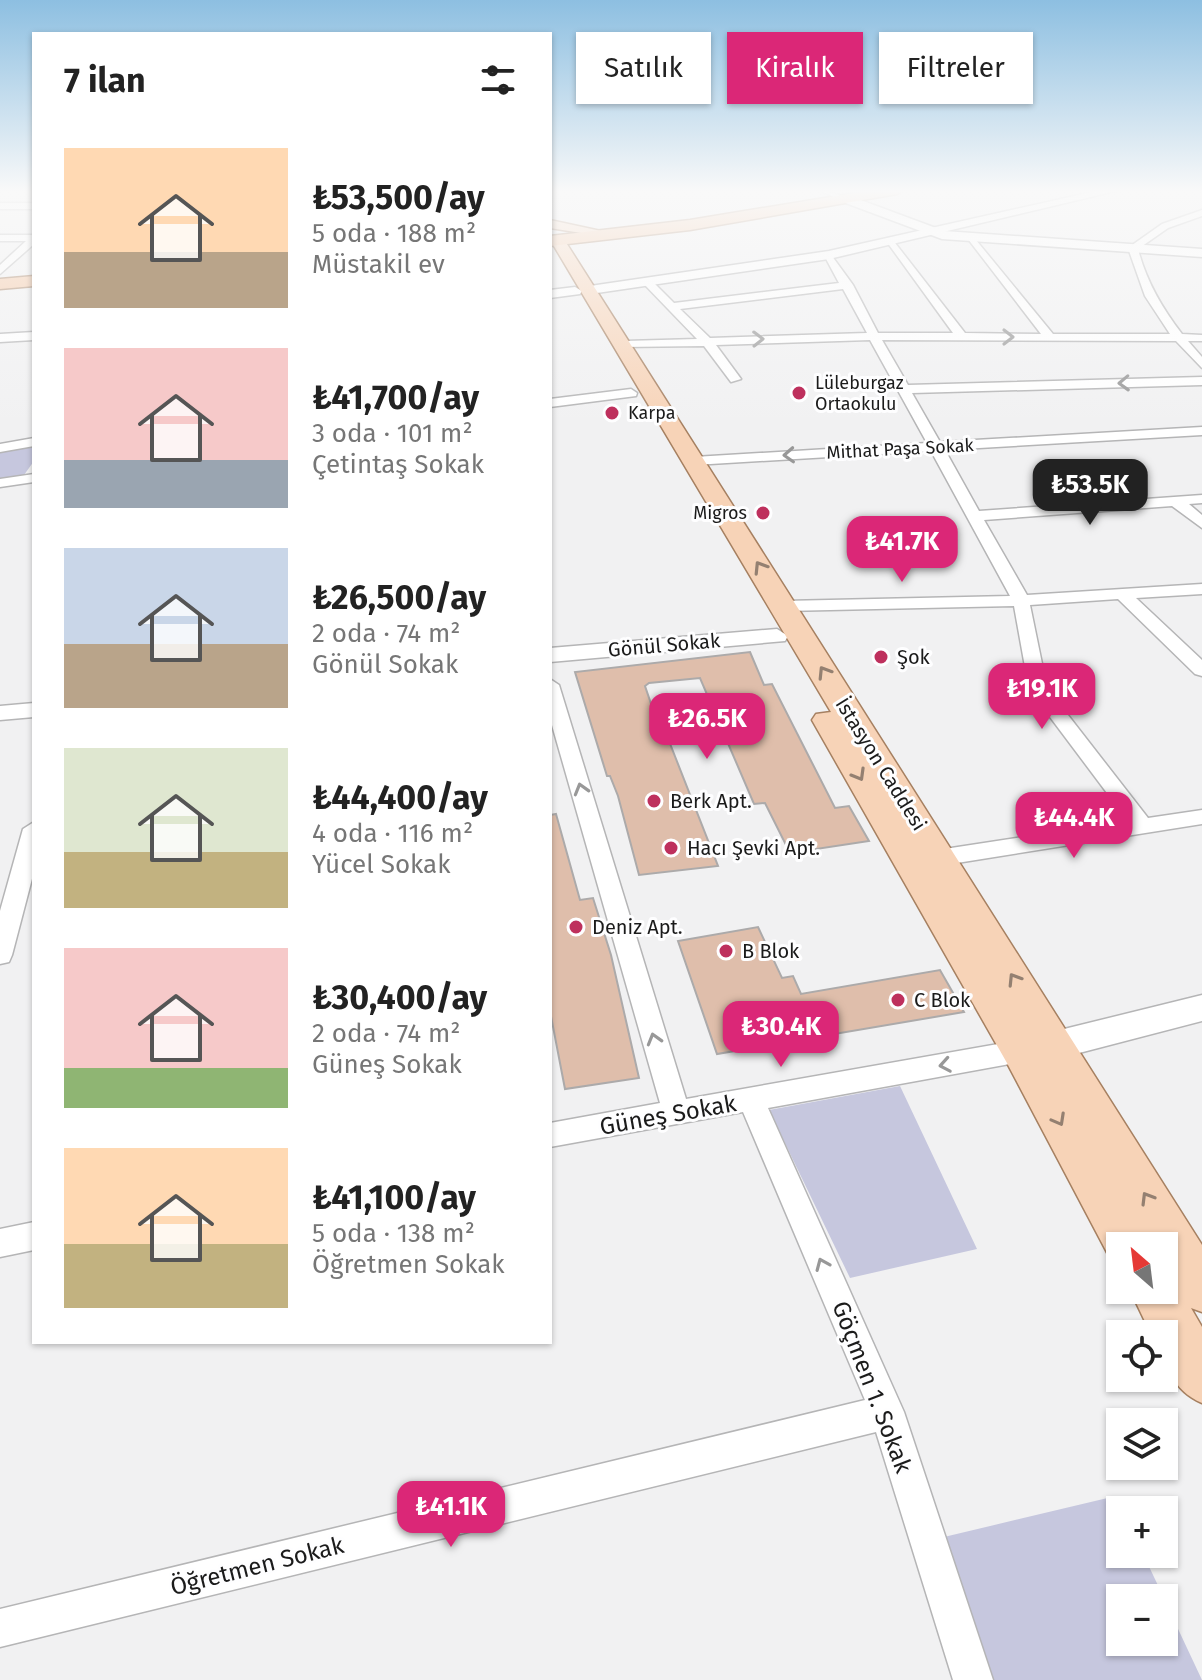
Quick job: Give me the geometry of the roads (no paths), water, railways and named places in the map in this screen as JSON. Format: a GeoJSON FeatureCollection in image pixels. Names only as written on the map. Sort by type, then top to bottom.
{"type":"FeatureCollection","features":[{"type":"Feature","properties":{"kind":"highway"},"geometry":{"type":"LineString","coordinates":[[0,278],[32,278]]}},
{"type":"Feature","properties":{"kind":"highway"},"geometry":{"type":"LineString","coordinates":[[0,284],[32,278]]}},
{"type":"Feature","properties":{"kind":"main road","name":"İstasyon Caddesi"},"geometry":{"type":"LineString","coordinates":[[569,268],[787,625],[1038,1048],[1202,1289]]}},
{"type":"Feature","properties":{"kind":"main road","name":"İstasyon Caddesi"},"geometry":{"type":"LineString","coordinates":[[1038,1048],[1123,1232]]}},
{"type":"Feature","properties":{"kind":"main road"},"geometry":{"type":"LineString","coordinates":[[1162,1304],[1202,1377]]}},
{"type":"Feature","properties":{"kind":"street"},"geometry":{"type":"LineString","coordinates":[[552,294],[742,268]]}},
{"type":"Feature","properties":{"kind":"street"},"geometry":{"type":"LineString","coordinates":[[837,268],[1021,600],[1038,689],[1143,826]]}},
{"type":"Feature","properties":{"kind":"street"},"geometry":{"type":"LineString","coordinates":[[911,268],[962,337]]}},
{"type":"Feature","properties":{"kind":"street"},"geometry":{"type":"LineString","coordinates":[[996,268],[1050,337]]}},
{"type":"Feature","properties":{"kind":"street"},"geometry":{"type":"LineString","coordinates":[[1140,268],[1149,292],[1177,338],[1202,364]]}},
{"type":"Feature","properties":{"kind":"street"},"geometry":{"type":"LineString","coordinates":[[648,283],[706,340],[735,379]]}},
{"type":"Feature","properties":{"kind":"street"},"geometry":{"type":"LineString","coordinates":[[674,306],[848,285]]}},
{"type":"Feature","properties":{"kind":"street"},"geometry":{"type":"LineString","coordinates":[[0,338],[32,336]]}},
{"type":"Feature","properties":{"kind":"street"},"geometry":{"type":"LineString","coordinates":[[615,346],[706,340],[874,336],[1202,338]]}},
{"type":"Feature","properties":{"kind":"street"},"geometry":{"type":"LineString","coordinates":[[904,389],[1202,381]]}},
{"type":"Feature","properties":{"kind":"street"},"geometry":{"type":"LineString","coordinates":[[552,403],[642,392]]}},
{"type":"Feature","properties":{"kind":"street","name":"Mithat Paşa Sokak"},"geometry":{"type":"LineString","coordinates":[[685,461],[1202,431]]}},
{"type":"Feature","properties":{"kind":"street"},"geometry":{"type":"LineString","coordinates":[[0,448],[32,442]]}},
{"type":"Feature","properties":{"kind":"street"},"geometry":{"type":"LineString","coordinates":[[0,483],[32,476]]}},
{"type":"Feature","properties":{"kind":"street"},"geometry":{"type":"LineString","coordinates":[[974,516],[1202,499]]}},
{"type":"Feature","properties":{"kind":"street"},"geometry":{"type":"LineString","coordinates":[[1176,501],[1202,523]]}},
{"type":"Feature","properties":{"kind":"street"},"geometry":{"type":"LineString","coordinates":[[787,625],[1021,600],[1202,589]]}},
{"type":"Feature","properties":{"kind":"street"},"geometry":{"type":"LineString","coordinates":[[1122,594],[1202,670]]}},
{"type":"Feature","properties":{"kind":"street","name":"Gönül Sokak"},"geometry":{"type":"LineString","coordinates":[[552,655],[787,625]]}},
{"type":"Feature","properties":{"kind":"street"},"geometry":{"type":"LineString","coordinates":[[552,692],[677,1114]]}},
{"type":"Feature","properties":{"kind":"street"},"geometry":{"type":"LineString","coordinates":[[0,713],[32,710]]}},
{"type":"Feature","properties":{"kind":"street"},"geometry":{"type":"LineString","coordinates":[[924,860],[1202,817]]}},
{"type":"Feature","properties":{"kind":"street"},"geometry":{"type":"LineString","coordinates":[[0,955],[32,836]]}},
{"type":"Feature","properties":{"kind":"street"},"geometry":{"type":"LineString","coordinates":[[1038,1048],[1202,1008]]}},
{"type":"Feature","properties":{"kind":"street","name":"Güneş Sokak"},"geometry":{"type":"LineString","coordinates":[[552,1135],[1038,1048]]}},
{"type":"Feature","properties":{"kind":"street","name":"Göçmen 1. Sokak"},"geometry":{"type":"LineString","coordinates":[[751,1100],[887,1412],[973,1680]]}},
{"type":"Feature","properties":{"kind":"street"},"geometry":{"type":"LineString","coordinates":[[0,1243],[32,1236]]}},
{"type":"Feature","properties":{"kind":"street","name":"Öğretmen Sokak"},"geometry":{"type":"LineString","coordinates":[[0,1628],[887,1412]]}},
{"type":"Feature","properties":{"kind":"place","name":"Lüleburgaz Ortaokulu"},"geometry":{"type":"Point","coordinates":[799,393]}},
{"type":"Feature","properties":{"kind":"place","name":"Karpa"},"geometry":{"type":"Point","coordinates":[612,413]}},
{"type":"Feature","properties":{"kind":"place","name":"Migros"},"geometry":{"type":"Point","coordinates":[763,513]}},
{"type":"Feature","properties":{"kind":"place","name":"Şok"},"geometry":{"type":"Point","coordinates":[881,657]}},
{"type":"Feature","properties":{"kind":"place","name":"Berk Apt."},"geometry":{"type":"Point","coordinates":[654,801]}},
{"type":"Feature","properties":{"kind":"place","name":"Hacı Şevki Apt."},"geometry":{"type":"Point","coordinates":[671,848]}},
{"type":"Feature","properties":{"kind":"place","name":"Deniz Apt."},"geometry":{"type":"Point","coordinates":[576,927]}},
{"type":"Feature","properties":{"kind":"place","name":"B Blok"},"geometry":{"type":"Point","coordinates":[726,951]}},
{"type":"Feature","properties":{"kind":"place","name":"C Blok"},"geometry":{"type":"Point","coordinates":[898,1000]}}]}
